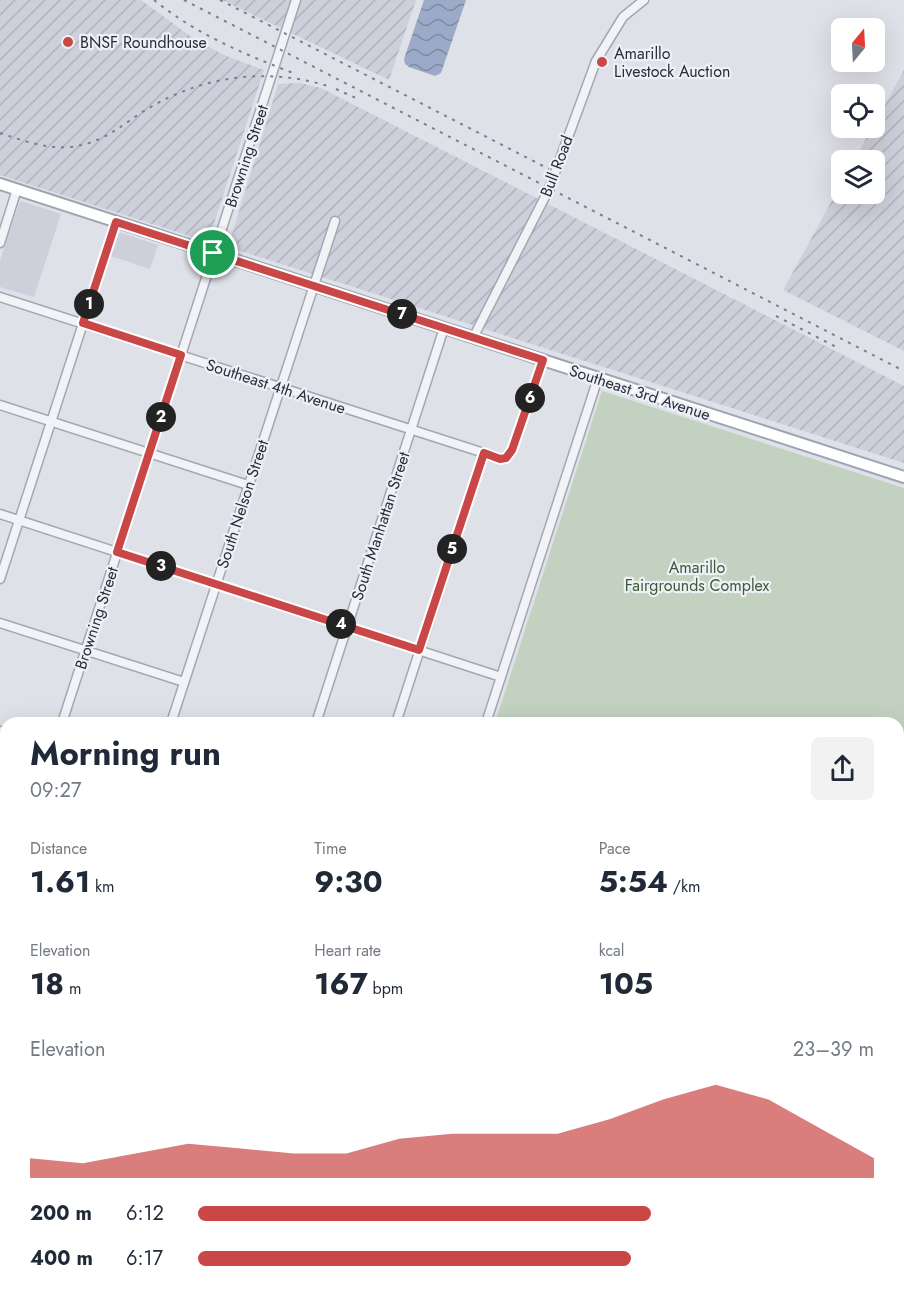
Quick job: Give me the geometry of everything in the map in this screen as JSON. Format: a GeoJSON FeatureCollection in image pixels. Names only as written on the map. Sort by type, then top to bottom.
{"type":"FeatureCollection","features":[{"type":"Feature","properties":{"kind":"main road","name":"Southeast 3rd Avenue"},"geometry":{"type":"LineString","coordinates":[[0,184],[904,477]]}},
{"type":"Feature","properties":{"kind":"street","name":"Browning Street"},"geometry":{"type":"LineString","coordinates":[[64,717],[297,0]]}},
{"type":"Feature","properties":{"kind":"street","name":"Bull Road"},"geometry":{"type":"LineString","coordinates":[[473,338],[549,189],[596,61],[623,17],[644,0]]}},
{"type":"Feature","properties":{"kind":"street"},"geometry":{"type":"LineString","coordinates":[[0,243],[17,189]]}},
{"type":"Feature","properties":{"kind":"street","name":"South Nelson Street"},"geometry":{"type":"LineString","coordinates":[[173,717],[335,221]]}},
{"type":"Feature","properties":{"kind":"street"},"geometry":{"type":"LineString","coordinates":[[0,579],[116,222]]}},
{"type":"Feature","properties":{"kind":"street","name":"Southeast 4th Avenue"},"geometry":{"type":"LineString","coordinates":[[0,297],[500,459],[506,458],[512,450],[543,360]]}},
{"type":"Feature","properties":{"kind":"street","name":"South Manhattan Street"},"geometry":{"type":"LineString","coordinates":[[318,717],[444,328]]}},
{"type":"Feature","properties":{"kind":"street"},"geometry":{"type":"LineString","coordinates":[[488,717],[598,378]]}},
{"type":"Feature","properties":{"kind":"street"},"geometry":{"type":"LineString","coordinates":[[0,405],[248,485]]}},
{"type":"Feature","properties":{"kind":"street"},"geometry":{"type":"LineString","coordinates":[[398,717],[484,453]]}},
{"type":"Feature","properties":{"kind":"street"},"geometry":{"type":"LineString","coordinates":[[0,514],[501,677]]}},
{"type":"Feature","properties":{"kind":"street"},"geometry":{"type":"LineString","coordinates":[[0,623],[184,682]]}},
{"type":"Feature","properties":{"kind":"shaded area"},"geometry":{"type":"Polygon","coordinates":[[[0,0],[141,0],[197,41],[224,55],[264,70],[208,242],[0,175],[0,0]]]}},
{"type":"Feature","properties":{"kind":"shaded area"},"geometry":{"type":"Polygon","coordinates":[[[222,0],[416,0],[389,80],[222,0]]]}},
{"type":"Feature","properties":{"kind":"shaded area"},"geometry":{"type":"Polygon","coordinates":[[[904,70],[904,351],[783,290],[831,202],[885,204],[885,150],[860,150],[866,138],[885,138],[885,105],[904,70]]]}},
{"type":"Feature","properties":{"kind":"shaded area"},"geometry":{"type":"Polygon","coordinates":[[[300,83],[321,88],[904,386],[904,463],[228,247],[278,84],[300,83]]]}},
{"type":"Feature","properties":{"kind":"shaded area"},"geometry":{"type":"Polygon","coordinates":[[[21,201],[61,214],[34,297],[0,287],[0,261],[21,201]]]}},
{"type":"Feature","properties":{"kind":"shaded area"},"geometry":{"type":"Polygon","coordinates":[[[118,234],[158,245],[150,269],[111,256],[118,234]]]}},
{"type":"Feature","properties":{"kind":"green space","name":"Amarillo Fairgrounds Complex"},"geometry":{"type":"Polygon","coordinates":[[[602,391],[904,488],[904,717],[497,717],[602,391]]]}},
{"type":"Feature","properties":{"kind":"water"},"geometry":{"type":"Polygon","coordinates":[[[424,0],[466,0],[441,73],[435,76],[409,67],[405,64],[404,59],[424,0]]]}},
{"type":"Feature","properties":{"kind":"railway"},"geometry":{"type":"LineString","coordinates":[[154,0],[204,33],[239,51],[293,73]]}},
{"type":"Feature","properties":{"kind":"railway"},"geometry":{"type":"LineString","coordinates":[[184,0],[904,371]]}},
{"type":"Feature","properties":{"kind":"railway"},"geometry":{"type":"LineString","coordinates":[[220,0],[549,169]]}},
{"type":"Feature","properties":{"kind":"railway"},"geometry":{"type":"LineString","coordinates":[[0,133],[48,146],[77,146],[98,140],[170,97],[215,82],[261,76],[284,77],[331,87]]}},
{"type":"Feature","properties":{"kind":"railway"},"geometry":{"type":"LineString","coordinates":[[336,89],[358,99]]}},
{"type":"Feature","properties":{"kind":"railway"},"geometry":{"type":"LineString","coordinates":[[776,316],[840,349]]}},
{"type":"Feature","properties":{"kind":"place","name":"BNSF Roundhouse"},"geometry":{"type":"Point","coordinates":[68,42]}},
{"type":"Feature","properties":{"kind":"place","name":"Amarillo Livestock Auction"},"geometry":{"type":"Point","coordinates":[602,62]}},
{"type":"Feature","properties":{"kind":"route"},"geometry":{"type":"LineString","coordinates":[[116,222],[213,253],[543,360],[512,450],[506,458],[500,459],[484,453],[419,650],[117,552],[181,355],[83,323],[116,222]]}}]}
